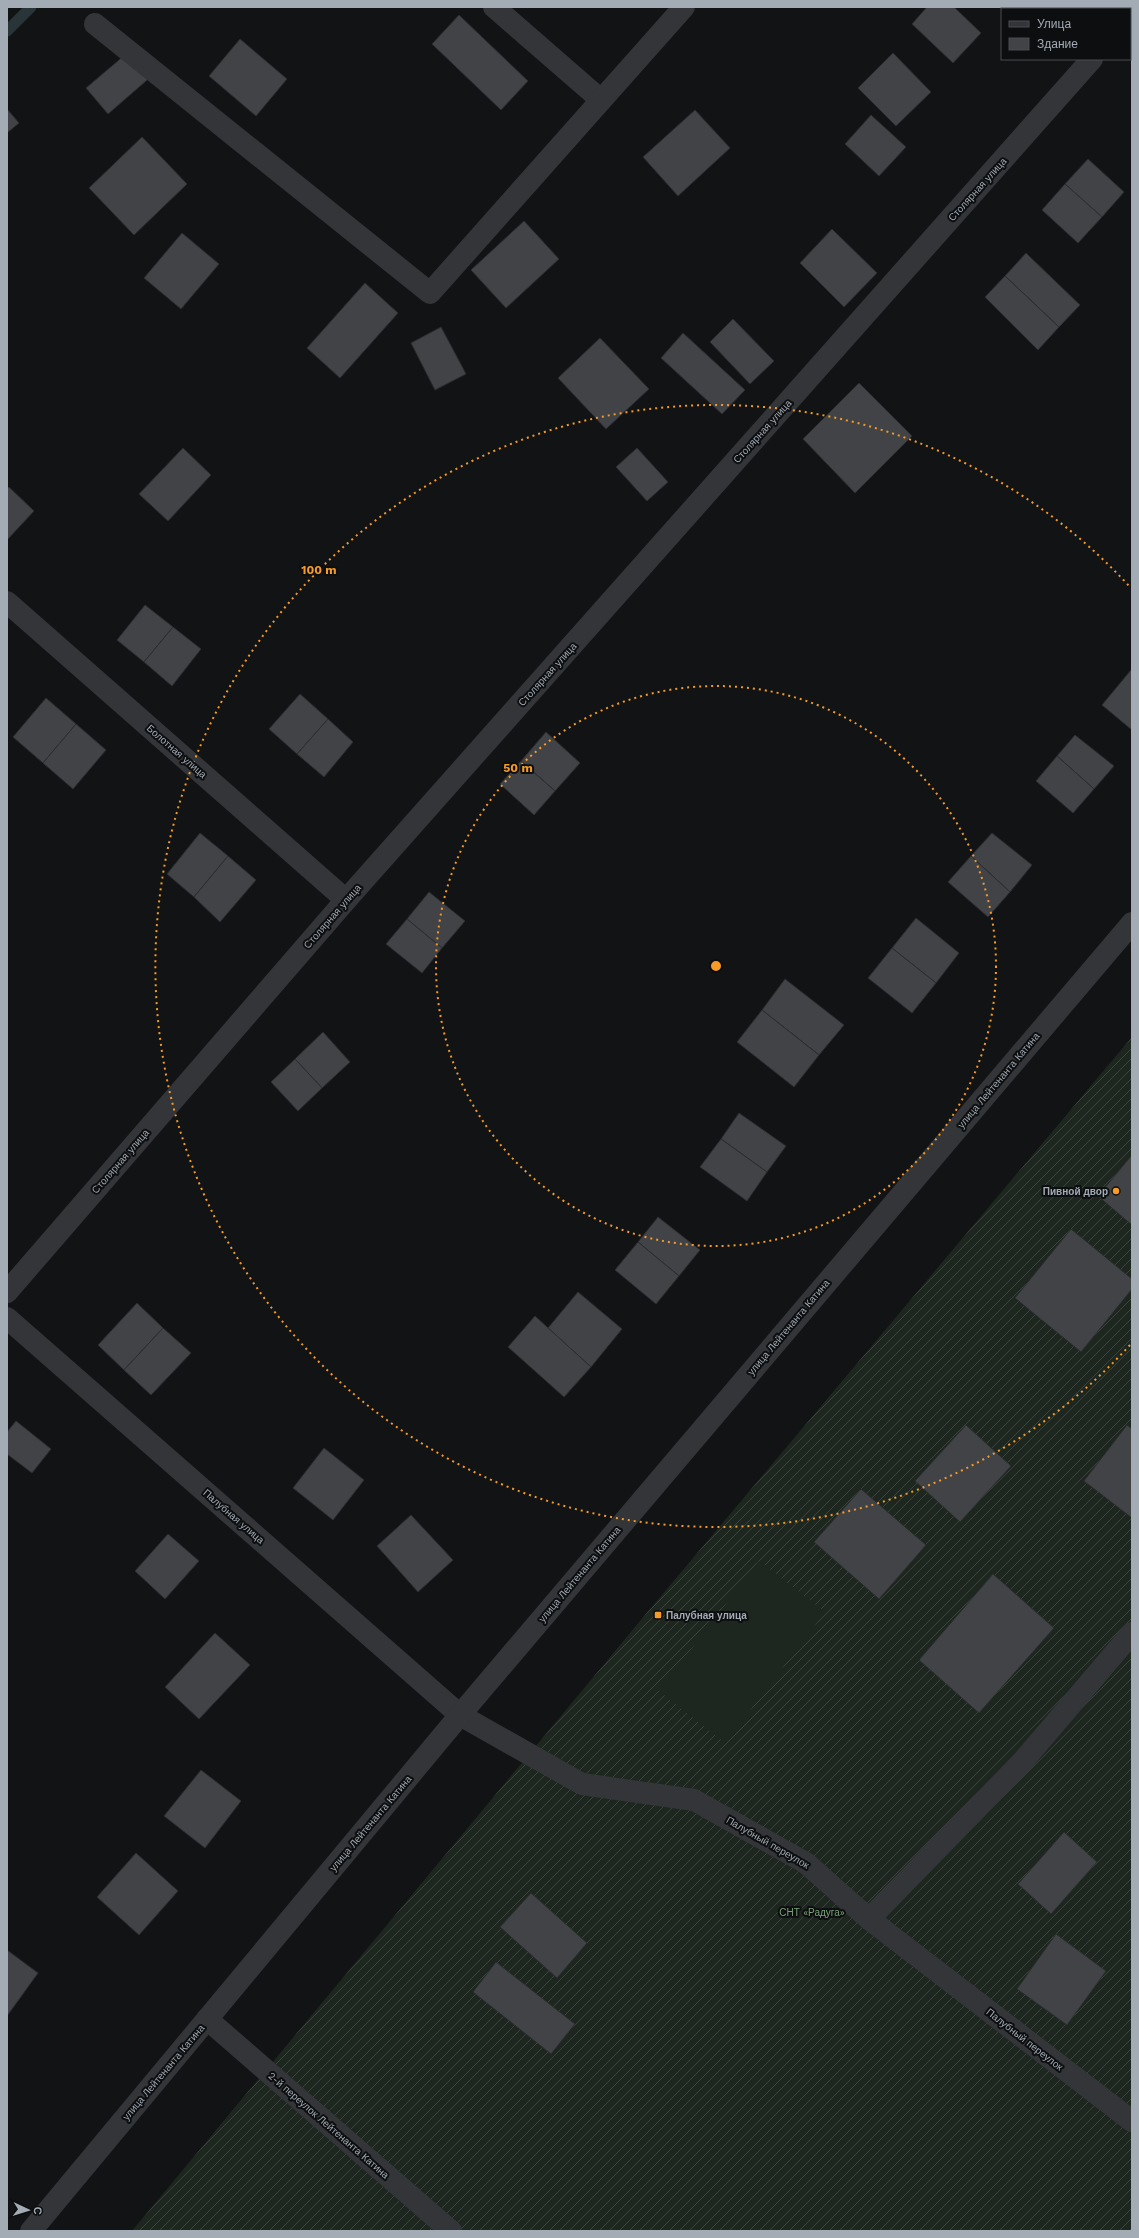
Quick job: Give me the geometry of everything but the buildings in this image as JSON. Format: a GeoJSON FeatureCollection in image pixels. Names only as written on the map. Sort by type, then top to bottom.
{"type":"FeatureCollection","features":[{"type":"Feature","properties":{"kind":"street"},"geometry":{"type":"LineString","coordinates":[[494,7],[601,100]]}},
{"type":"Feature","properties":{"kind":"street"},"geometry":{"type":"LineString","coordinates":[[95,24],[430,293],[684,7]]}},
{"type":"Feature","properties":{"kind":"street","name":"Столярная улица"},"geometry":{"type":"LineString","coordinates":[[7,1292],[346,900],[1091,60]]}},
{"type":"Feature","properties":{"kind":"street","name":"Болотная улица"},"geometry":{"type":"LineString","coordinates":[[7,602],[346,900]]}},
{"type":"Feature","properties":{"kind":"street","name":"улица Лейтенанта Катина"},"geometry":{"type":"LineString","coordinates":[[31,2231],[460,1715],[1132,922]]}},
{"type":"Feature","properties":{"kind":"street","name":"Палубная улица"},"geometry":{"type":"LineString","coordinates":[[7,1318],[460,1715]]}},
{"type":"Feature","properties":{"kind":"street"},"geometry":{"type":"LineString","coordinates":[[869,1919],[1023,1761],[1132,1633]]}},
{"type":"Feature","properties":{"kind":"street","name":"Палубный переулок"},"geometry":{"type":"LineString","coordinates":[[460,1715],[582,1784],[694,1800],[806,1863],[869,1919],[1132,2121]]}},
{"type":"Feature","properties":{"kind":"street","name":"2-й переулок Лейтенанта Катина"},"geometry":{"type":"LineString","coordinates":[[207,2019],[451,2231]]}},
{"type":"Feature","properties":{"kind":"green space","name":"СНТ «Радуга»"},"geometry":{"type":"Polygon","coordinates":[[[1132,1037],[1132,2231],[132,2231],[645,1615],[1132,1037]]]}},
{"type":"Feature","properties":{"kind":"green space"},"geometry":{"type":"Polygon","coordinates":[[[759,1561],[825,1612],[725,1743],[659,1691],[759,1561]]]}},
{"type":"Feature","properties":{"kind":"waterway"},"geometry":{"type":"LineString","coordinates":[[7,31],[31,7]]}},
{"type":"Feature","properties":{"kind":"place","name":"Пивной двор"},"geometry":{"type":"Point","coordinates":[1116,1191]}},
{"type":"Feature","properties":{"kind":"place","name":"Палубная улица"},"geometry":{"type":"Point","coordinates":[658,1615]}}]}
